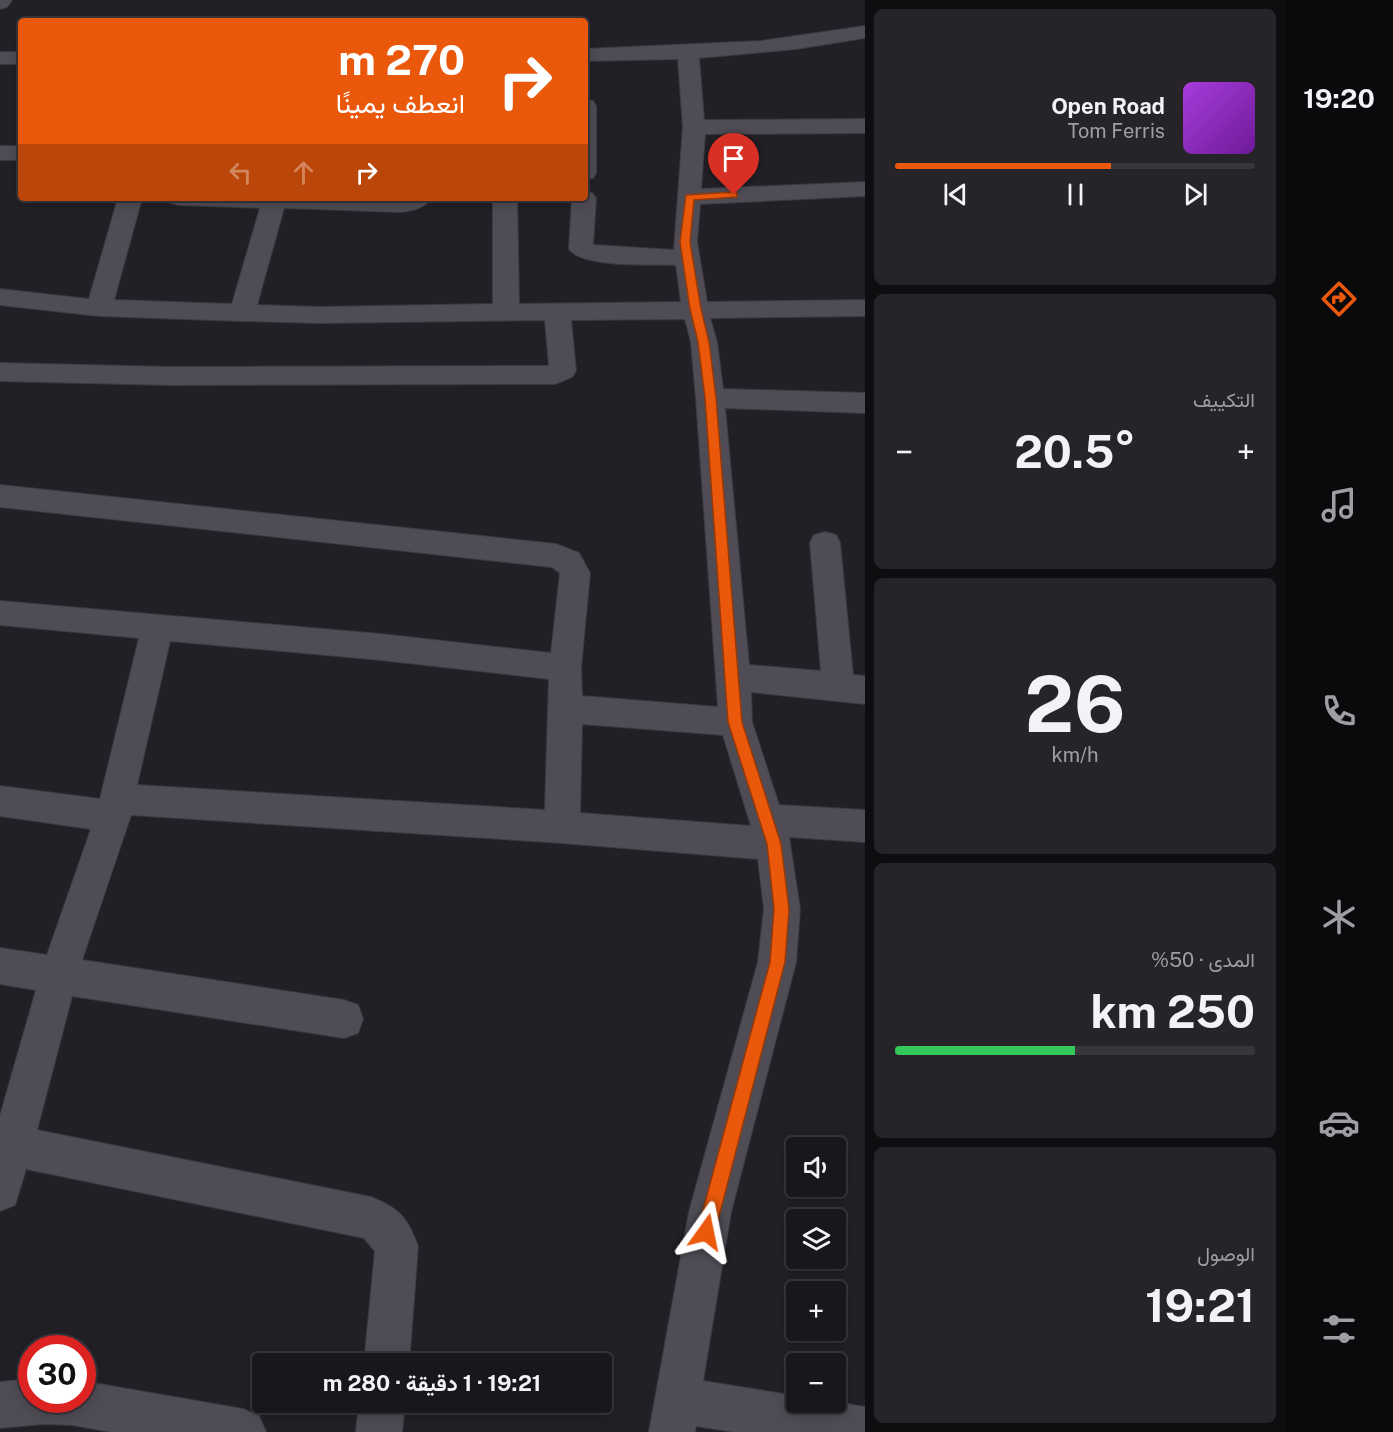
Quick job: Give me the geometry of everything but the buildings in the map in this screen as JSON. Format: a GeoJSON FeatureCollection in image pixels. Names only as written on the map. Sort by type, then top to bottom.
{"type":"FeatureCollection","features":[{"type":"Feature","properties":{"kind":"street"},"geometry":{"type":"LineString","coordinates":[[588,55],[688,53],[796,45],[865,32]]}},
{"type":"Feature","properties":{"kind":"street"},"geometry":{"type":"LineString","coordinates":[[688,53],[694,126],[685,242],[695,309],[704,342],[710,398],[734,677],[735,722],[770,832],[782,909],[777,962],[710,1212],[675,1416],[865,1430]]}},
{"type":"Feature","properties":{"kind":"street"},"geometry":{"type":"LineString","coordinates":[[0,58],[18,58]]}},
{"type":"Feature","properties":{"kind":"street"},"geometry":{"type":"LineString","coordinates":[[694,126],[865,126]]}},
{"type":"Feature","properties":{"kind":"street"},"geometry":{"type":"LineString","coordinates":[[0,153],[18,153]]}},
{"type":"Feature","properties":{"kind":"street"},"geometry":{"type":"LineString","coordinates":[[690,197],[865,189]]}},
{"type":"Feature","properties":{"kind":"street"},"geometry":{"type":"LineString","coordinates":[[99,308],[129,201]]}},
{"type":"Feature","properties":{"kind":"street"},"geometry":{"type":"LineString","coordinates":[[242,313],[275,201]]}},
{"type":"Feature","properties":{"kind":"street"},"geometry":{"type":"LineString","coordinates":[[300,201],[401,205],[415,201]]}},
{"type":"Feature","properties":{"kind":"street"},"geometry":{"type":"LineString","coordinates":[[505,201],[506,312]]}},
{"type":"Feature","properties":{"kind":"street"},"geometry":{"type":"LineString","coordinates":[[584,201],[582,249],[584,252],[688,258]]}},
{"type":"Feature","properties":{"kind":"street"},"geometry":{"type":"LineString","coordinates":[[0,297],[99,308],[320,315],[695,309],[865,309]]}},
{"type":"Feature","properties":{"kind":"street"},"geometry":{"type":"LineString","coordinates":[[0,372],[171,376],[555,375],[563,371],[557,311]]}},
{"type":"Feature","properties":{"kind":"street"},"geometry":{"type":"LineString","coordinates":[[710,398],[865,403]]}},
{"type":"Feature","properties":{"kind":"street"},"geometry":{"type":"LineString","coordinates":[[0,496],[294,526],[556,556],[568,561],[575,573],[565,668],[562,827]]}},
{"type":"Feature","properties":{"kind":"street"},"geometry":{"type":"LineString","coordinates":[[734,677],[852,688],[825,543]]}},
{"type":"Feature","properties":{"kind":"street"},"geometry":{"type":"LineString","coordinates":[[0,613],[381,647],[565,668]]}},
{"type":"Feature","properties":{"kind":"street"},"geometry":{"type":"LineString","coordinates":[[0,1190],[59,974],[115,807],[157,628]]}},
{"type":"Feature","properties":{"kind":"street"},"geometry":{"type":"LineString","coordinates":[[566,709],[735,722]]}},
{"type":"Feature","properties":{"kind":"street"},"geometry":{"type":"LineString","coordinates":[[0,801],[562,827],[770,832],[865,826]]}},
{"type":"Feature","properties":{"kind":"street"},"geometry":{"type":"LineString","coordinates":[[0,966],[344,1019]]}},
{"type":"Feature","properties":{"kind":"street"},"geometry":{"type":"LineString","coordinates":[[12,1146],[371,1218],[383,1225],[397,1246],[387,1353]]}},
{"type":"Feature","properties":{"kind":"street"},"geometry":{"type":"LineString","coordinates":[[0,1405],[44,1401],[72,1402],[181,1426],[243,1432]]}},
{"type":"Feature","properties":{"kind":"street"},"geometry":{"type":"LineString","coordinates":[[379,1432],[381,1413]]}},
{"type":"Feature","properties":{"kind":"route"},"geometry":{"type":"LineString","coordinates":[[706,1232],[777,962],[782,909],[774,844],[735,722],[734,677],[710,398],[704,342],[695,309],[685,242],[690,197],[734,195]]}}]}
